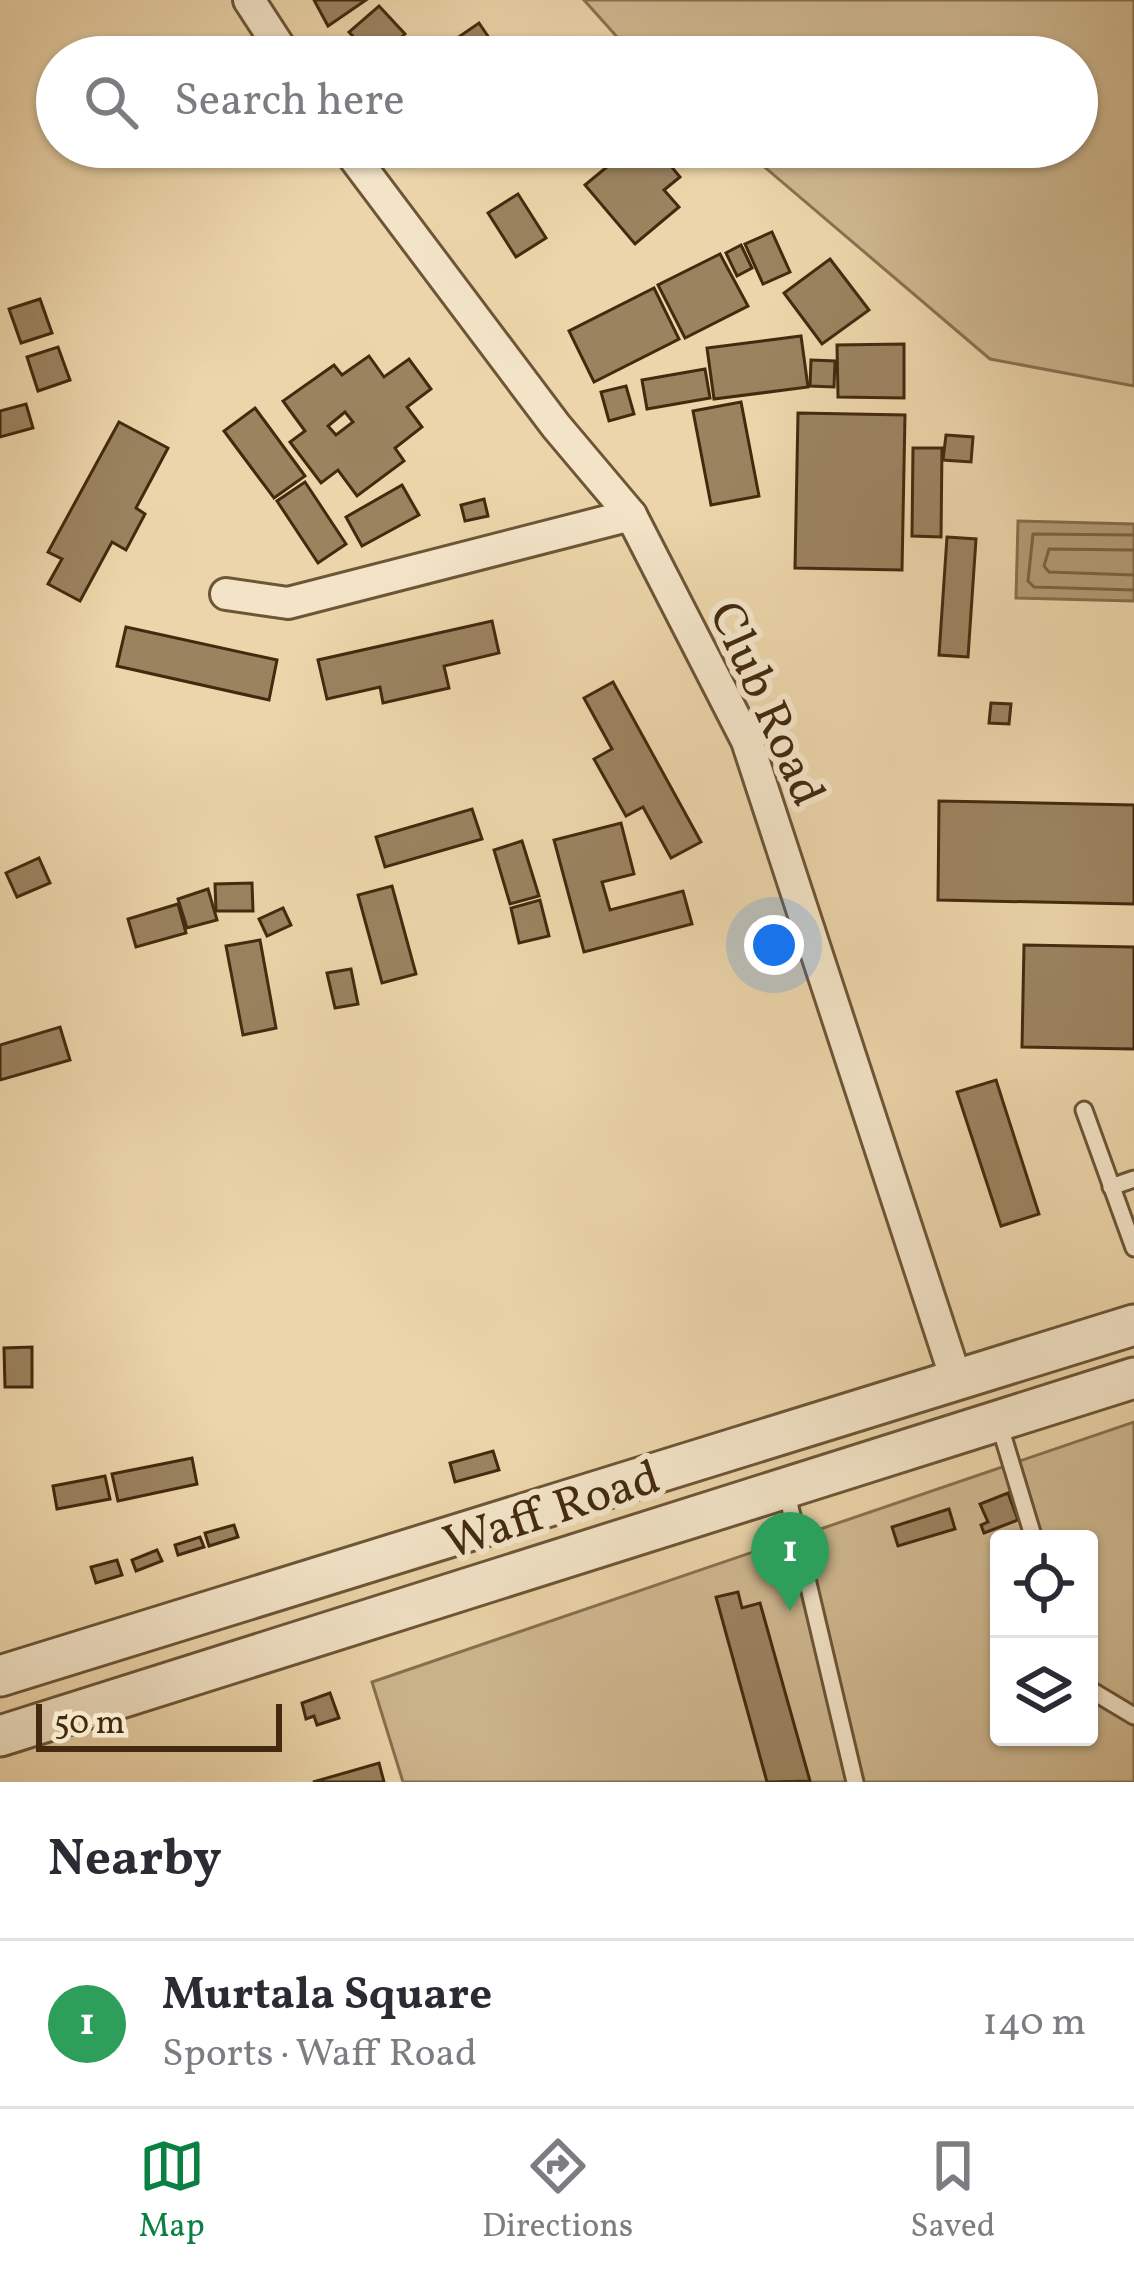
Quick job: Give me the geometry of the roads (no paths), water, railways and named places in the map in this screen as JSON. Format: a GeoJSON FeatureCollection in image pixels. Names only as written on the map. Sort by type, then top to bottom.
{"type":"FeatureCollection","features":[{"type":"Feature","properties":{"kind":"street"},"geometry":{"type":"LineString","coordinates":[[249,0],[272,36]]}},
{"type":"Feature","properties":{"kind":"street","name":"Club Road"},"geometry":{"type":"LineString","coordinates":[[362,168],[556,426],[631,515],[747,741],[955,1376]]}},
{"type":"Feature","properties":{"kind":"street"},"geometry":{"type":"LineString","coordinates":[[226,594],[287,603],[631,515]]}},
{"type":"Feature","properties":{"kind":"street","name":"Waff Road"},"geometry":{"type":"LineString","coordinates":[[0,1676],[955,1376],[1134,1325]]}},
{"type":"Feature","properties":{"kind":"street","name":"Waff Road"},"geometry":{"type":"LineString","coordinates":[[0,1736],[998,1417],[1134,1378]]}},
{"type":"Feature","properties":{"kind":"lane"},"geometry":{"type":"LineString","coordinates":[[1084,1110],[1134,1248]]}},
{"type":"Feature","properties":{"kind":"lane"},"geometry":{"type":"LineString","coordinates":[[1111,1186],[1134,1179]]}},
{"type":"Feature","properties":{"kind":"lane"},"geometry":{"type":"LineString","coordinates":[[998,1417],[1031,1530]]}},
{"type":"Feature","properties":{"kind":"lane"},"geometry":{"type":"LineString","coordinates":[[786,1487],[855,1782]]}},
{"type":"Feature","properties":{"kind":"lane"},"geometry":{"type":"LineString","coordinates":[[1098,1694],[1134,1716]]}},
{"type":"Feature","properties":{"kind":"water"},"geometry":{"type":"Polygon","coordinates":[[[1018,521],[1134,524],[1134,601],[1016,598],[1018,521]]]}},
{"type":"Feature","properties":{"kind":"place","name":"Murtala Square"},"geometry":{"type":"Point","coordinates":[790,1611]}}]}
